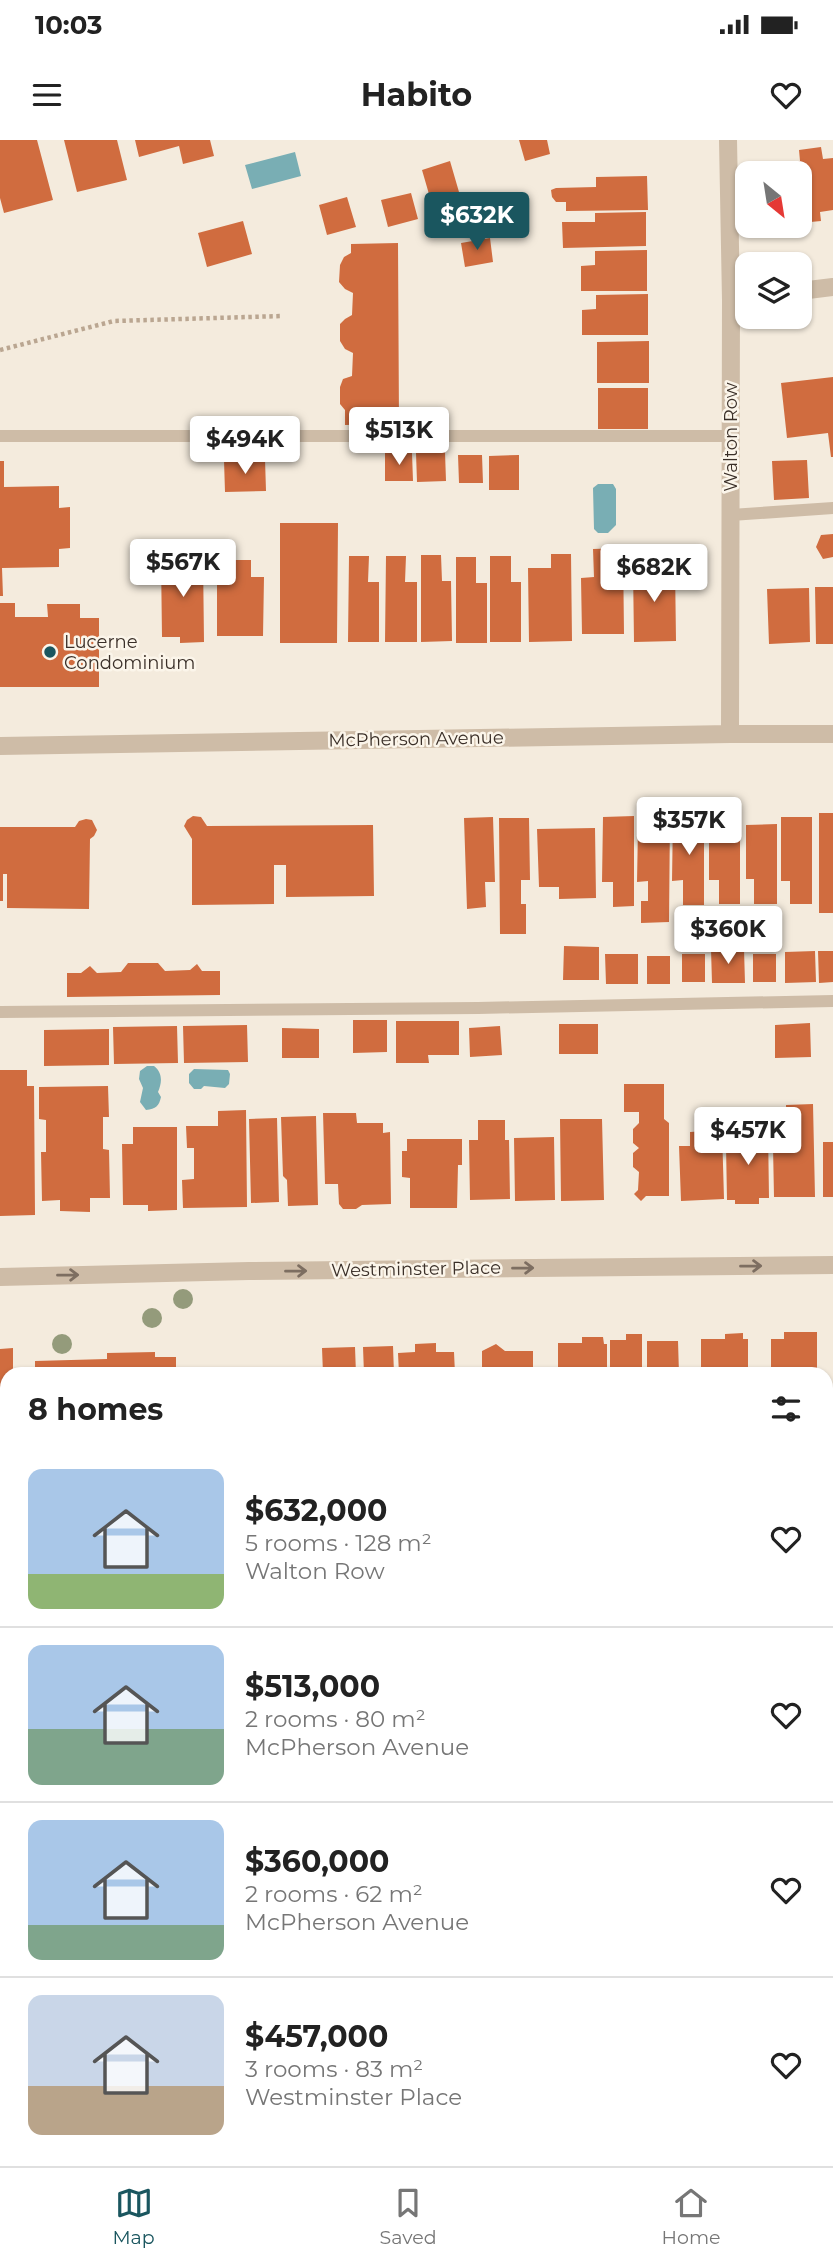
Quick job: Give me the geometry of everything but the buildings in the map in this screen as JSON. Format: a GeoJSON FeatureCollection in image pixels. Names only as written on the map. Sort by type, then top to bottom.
{"type":"FeatureCollection","features":[{"type":"Feature","properties":{"kind":"street","name":"Walton Row"},"geometry":{"type":"LineString","coordinates":[[728,140],[736,252]]}},
{"type":"Feature","properties":{"kind":"street"},"geometry":{"type":"LineString","coordinates":[[812,290],[833,287]]}},
{"type":"Feature","properties":{"kind":"street","name":"Walton Row"},"geometry":{"type":"LineString","coordinates":[[730,734],[731,436],[737,329]]}},
{"type":"Feature","properties":{"kind":"street","name":"McPherson Avenue"},"geometry":{"type":"LineString","coordinates":[[0,746],[833,734]]}},
{"type":"Feature","properties":{"kind":"street","name":"Westminster Place"},"geometry":{"type":"LineString","coordinates":[[0,1277],[249,1271],[833,1265]]}},
{"type":"Feature","properties":{"kind":"lane"},"geometry":{"type":"LineString","coordinates":[[0,436],[731,436]]}},
{"type":"Feature","properties":{"kind":"lane"},"geometry":{"type":"LineString","coordinates":[[731,515],[833,508]]}},
{"type":"Feature","properties":{"kind":"lane"},"geometry":{"type":"LineString","coordinates":[[0,1012],[833,1001]]}},
{"type":"Feature","properties":{"kind":"path"},"geometry":{"type":"LineString","coordinates":[[0,350],[114,321],[282,316]]}},
{"type":"Feature","properties":{"kind":"water"},"geometry":{"type":"Polygon","coordinates":[[[295,152],[301,176],[252,189],[245,165],[295,152]]]}},
{"type":"Feature","properties":{"kind":"water"},"geometry":{"type":"Polygon","coordinates":[[[598,484],[613,484],[616,489],[616,525],[608,533],[598,533],[594,529],[593,488],[598,484]]]}},
{"type":"Feature","properties":{"kind":"water"},"geometry":{"type":"Polygon","coordinates":[[[147,1066],[154,1066],[159,1072],[161,1082],[158,1092],[161,1097],[156,1107],[146,1110],[140,1102],[143,1088],[139,1079],[140,1071],[147,1066]]]}},
{"type":"Feature","properties":{"kind":"water"},"geometry":{"type":"Polygon","coordinates":[[[194,1069],[228,1070],[229,1084],[225,1088],[204,1086],[194,1089],[189,1083],[189,1074],[194,1069]]]}},
{"type":"Feature","properties":{"kind":"place","name":"Lucerne Condominium"},"geometry":{"type":"Point","coordinates":[50,652]}}]}
